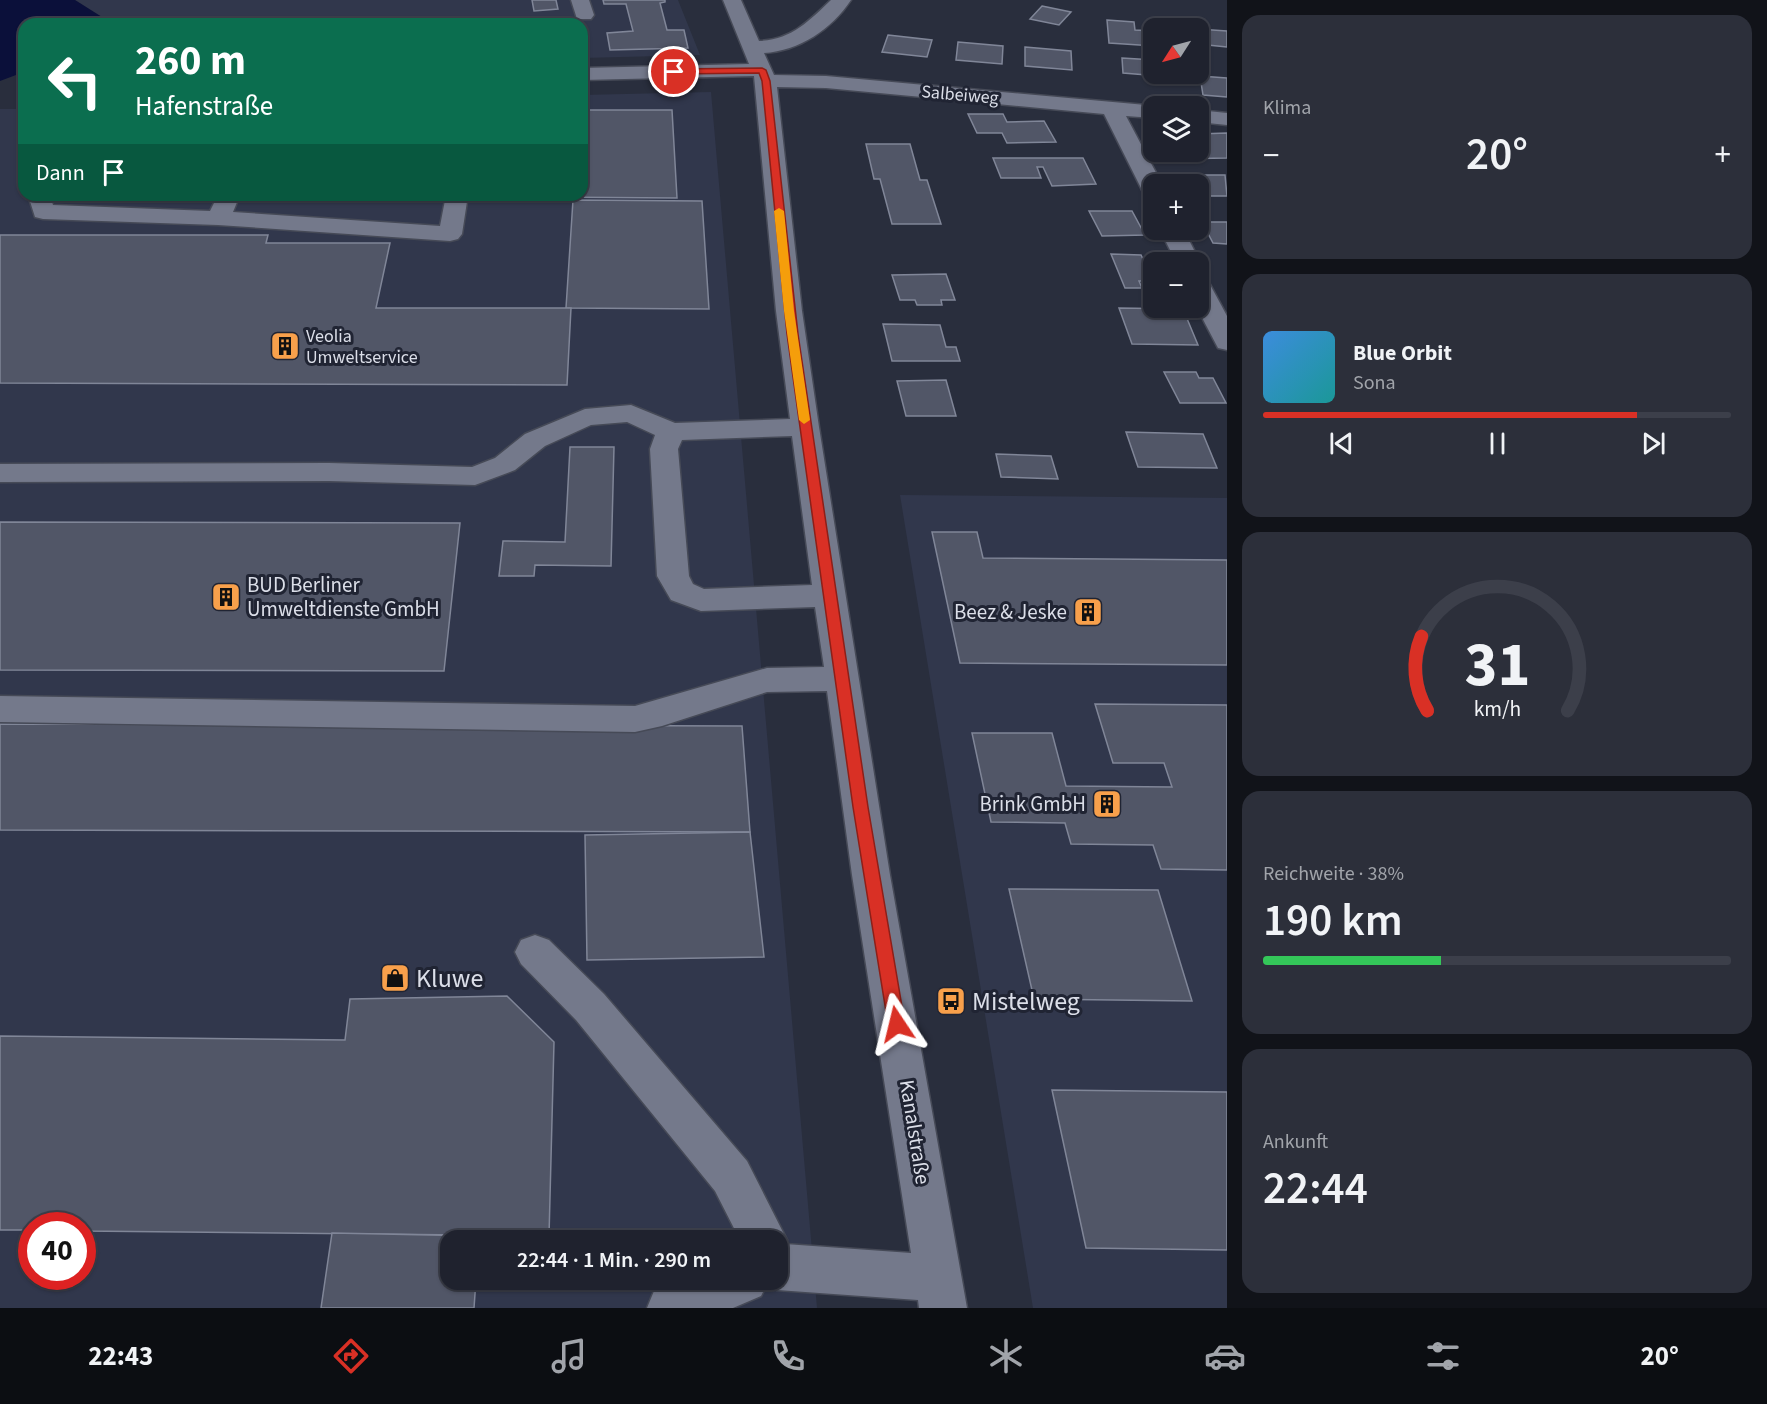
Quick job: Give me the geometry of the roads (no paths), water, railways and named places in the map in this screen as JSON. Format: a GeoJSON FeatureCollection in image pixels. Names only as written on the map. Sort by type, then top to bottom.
{"type":"FeatureCollection","features":[{"type":"Feature","properties":{"kind":"street","name":"Kanalstraße"},"geometry":{"type":"LineString","coordinates":[[732,0],[754,47],[764,76],[789,311],[805,427],[871,875],[941,1293]]}},
{"type":"Feature","properties":{"kind":"street"},"geometry":{"type":"LineString","coordinates":[[754,47],[777,48],[802,37],[842,0]]}},
{"type":"Feature","properties":{"kind":"street","name":"Salbeiweg"},"geometry":{"type":"LineString","coordinates":[[588,74],[764,76],[1143,111]]}},
{"type":"Feature","properties":{"kind":"street"},"geometry":{"type":"LineString","coordinates":[[1112,109],[1145,174]]}},
{"type":"Feature","properties":{"kind":"street"},"geometry":{"type":"LineString","coordinates":[[1209,117],[1227,118]]}},
{"type":"Feature","properties":{"kind":"street"},"geometry":{"type":"LineString","coordinates":[[40,201],[43,212],[218,218],[450,234],[456,201]]}},
{"type":"Feature","properties":{"kind":"street"},"geometry":{"type":"LineString","coordinates":[[218,218],[226,201]]}},
{"type":"Feature","properties":{"kind":"street"},"geometry":{"type":"LineString","coordinates":[[1209,306],[1227,342]]}},
{"type":"Feature","properties":{"kind":"street"},"geometry":{"type":"LineString","coordinates":[[0,473],[329,472],[475,476],[506,464],[535,440],[585,417],[631,413],[671,432],[805,427]]}},
{"type":"Feature","properties":{"kind":"street"},"geometry":{"type":"LineString","coordinates":[[671,432],[664,449],[672,576],[682,592],[701,600],[830,595]]}},
{"type":"Feature","properties":{"kind":"street"},"geometry":{"type":"LineString","coordinates":[[0,709],[635,719],[662,713],[716,694],[767,680],[842,679]]}},
{"type":"Feature","properties":{"kind":"street"},"geometry":{"type":"LineString","coordinates":[[535,952],[590,1007],[731,1176],[759,1230]]}},
{"type":"Feature","properties":{"kind":"street"},"geometry":{"type":"LineString","coordinates":[[788,1269],[941,1293]]}},
{"type":"Feature","properties":{"kind":"street"},"geometry":{"type":"LineString","coordinates":[[670,1308],[718,1290]]}},
{"type":"Feature","properties":{"kind":"place","name":"Veolia Umweltservice"},"geometry":{"type":"Point","coordinates":[285,346]}},
{"type":"Feature","properties":{"kind":"place","name":"BUD Berliner Umweltdienste GmbH"},"geometry":{"type":"Point","coordinates":[226,597]}},
{"type":"Feature","properties":{"kind":"place","name":"Beez & Jeske"},"geometry":{"type":"Point","coordinates":[1088,612]}},
{"type":"Feature","properties":{"kind":"place","name":"Brink GmbH"},"geometry":{"type":"Point","coordinates":[1107,804]}},
{"type":"Feature","properties":{"kind":"place","name":"Kluwe"},"geometry":{"type":"Point","coordinates":[395,978]}},
{"type":"Feature","properties":{"kind":"place","name":"Mistelweg"},"geometry":{"type":"Point","coordinates":[951,1001]}}]}
